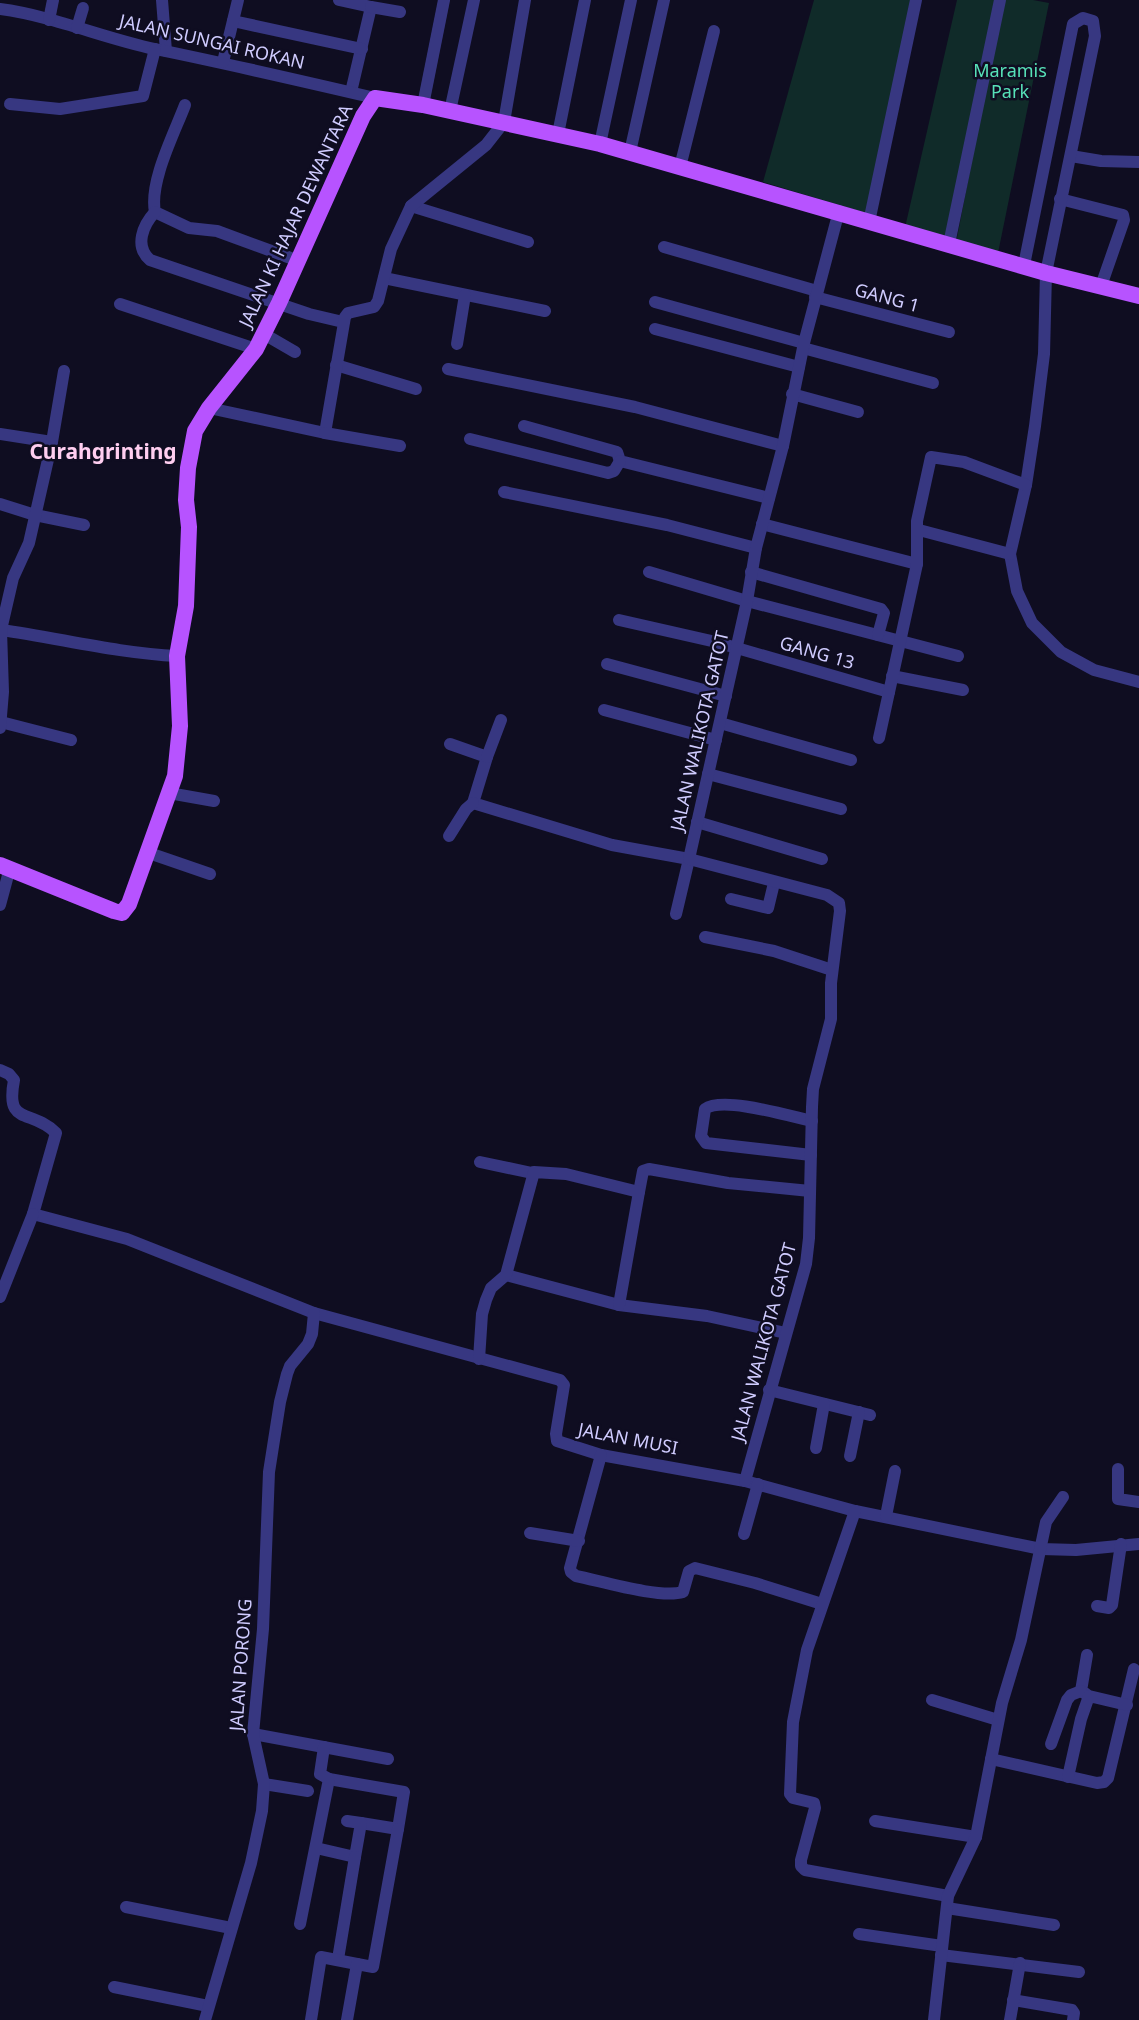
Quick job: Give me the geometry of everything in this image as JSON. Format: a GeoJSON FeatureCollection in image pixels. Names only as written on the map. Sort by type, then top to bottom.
{"type":"FeatureCollection","features":[{"type":"Feature","properties":{"kind":"main road","name":"JALAN KI HAJAR DEWANTARA"},"geometry":{"type":"LineString","coordinates":[[6,870],[122,913],[130,904],[175,776],[180,726],[177,656],[187,588],[187,468],[195,431],[209,408],[256,349],[363,116],[375,98],[423,105],[600,144],[1046,273],[1139,296]]}},
{"type":"Feature","properties":{"kind":"street"},"geometry":{"type":"LineString","coordinates":[[49,20],[53,0]]}},
{"type":"Feature","properties":{"kind":"street"},"geometry":{"type":"LineString","coordinates":[[10,104],[60,109],[142,96],[160,50],[162,0]]}},
{"type":"Feature","properties":{"kind":"street"},"geometry":{"type":"LineString","coordinates":[[223,62],[238,0]]}},
{"type":"Feature","properties":{"kind":"street"},"geometry":{"type":"LineString","coordinates":[[339,0],[400,12]]}},
{"type":"Feature","properties":{"kind":"street"},"geometry":{"type":"LineString","coordinates":[[423,105],[444,0]]}},
{"type":"Feature","properties":{"kind":"street"},"geometry":{"type":"LineString","coordinates":[[450,111],[474,0]]}},
{"type":"Feature","properties":{"kind":"street"},"geometry":{"type":"LineString","coordinates":[[325,433],[343,322],[348,313],[374,307],[378,301],[391,249],[411,206],[486,145],[504,122],[525,0]]}},
{"type":"Feature","properties":{"kind":"street"},"geometry":{"type":"LineString","coordinates":[[568,73],[578,0]]}},
{"type":"Feature","properties":{"kind":"street"},"geometry":{"type":"LineString","coordinates":[[554,133],[585,0]]}},
{"type":"Feature","properties":{"kind":"street"},"geometry":{"type":"LineString","coordinates":[[600,144],[631,0]]}},
{"type":"Feature","properties":{"kind":"street"},"geometry":{"type":"LineString","coordinates":[[630,152],[664,0]]}},
{"type":"Feature","properties":{"kind":"street"},"geometry":{"type":"LineString","coordinates":[[869,222],[916,0]]}},
{"type":"Feature","properties":{"kind":"street"},"geometry":{"type":"LineString","coordinates":[[949,244],[1000,0]]}},
{"type":"Feature","properties":{"kind":"street"},"geometry":{"type":"LineString","coordinates":[[351,92],[371,7]]}},
{"type":"Feature","properties":{"kind":"street"},"geometry":{"type":"LineString","coordinates":[[77,28],[83,8]]}},
{"type":"Feature","properties":{"kind":"street","name":"JALAN SUNGAI ROKAN"},"geometry":{"type":"LineString","coordinates":[[0,9],[26,13],[160,50],[375,98]]}},
{"type":"Feature","properties":{"kind":"street"},"geometry":{"type":"LineString","coordinates":[[1024,265],[1073,24],[1083,18],[1093,20],[1095,36],[1046,273],[1044,354],[1026,485],[1010,554],[1017,591],[1032,623],[1061,652],[1094,670],[1139,682]]}},
{"type":"Feature","properties":{"kind":"street"},"geometry":{"type":"LineString","coordinates":[[233,22],[362,49]]}},
{"type":"Feature","properties":{"kind":"street"},"geometry":{"type":"LineString","coordinates":[[680,167],[714,30]]}},
{"type":"Feature","properties":{"kind":"street"},"geometry":{"type":"LineString","coordinates":[[155,212],[153,204],[157,180],[185,105]]}},
{"type":"Feature","properties":{"kind":"street"},"geometry":{"type":"LineString","coordinates":[[1071,156],[1101,161],[1139,162]]}},
{"type":"Feature","properties":{"kind":"street"},"geometry":{"type":"LineString","coordinates":[[1060,199],[1123,215],[1124,220],[1101,286]]}},
{"type":"Feature","properties":{"kind":"street"},"geometry":{"type":"LineString","coordinates":[[411,206],[527,242]]}},
{"type":"Feature","properties":{"kind":"street","name":"JALAN WALIKOTA GATOT"},"geometry":{"type":"LineString","coordinates":[[744,1534],[769,1390],[806,1264],[813,1089],[831,1019],[832,970],[840,911],[839,903],[827,895],[690,859],[747,601],[756,548],[783,446],[803,346],[839,211]]}},
{"type":"Feature","properties":{"kind":"street"},"geometry":{"type":"LineString","coordinates":[[155,212],[189,228],[217,231],[296,261]]}},
{"type":"Feature","properties":{"kind":"street"},"geometry":{"type":"LineString","coordinates":[[155,212],[146,222],[141,238],[145,255],[150,260],[309,314],[343,322]]}},
{"type":"Feature","properties":{"kind":"street","name":"GANG 1"},"geometry":{"type":"LineString","coordinates":[[664,247],[949,332]]}},
{"type":"Feature","properties":{"kind":"street"},"geometry":{"type":"LineString","coordinates":[[384,278],[545,311]]}},
{"type":"Feature","properties":{"kind":"street"},"geometry":{"type":"LineString","coordinates":[[457,344],[465,295]]}},
{"type":"Feature","properties":{"kind":"street"},"geometry":{"type":"LineString","coordinates":[[655,302],[933,383]]}},
{"type":"Feature","properties":{"kind":"street"},"geometry":{"type":"LineString","coordinates":[[120,304],[256,349]]}},
{"type":"Feature","properties":{"kind":"street"},"geometry":{"type":"LineString","coordinates":[[655,329],[799,367]]}},
{"type":"Feature","properties":{"kind":"street"},"geometry":{"type":"LineString","coordinates":[[264,334],[295,352]]}},
{"type":"Feature","properties":{"kind":"street"},"geometry":{"type":"LineString","coordinates":[[336,365],[416,389]]}},
{"type":"Feature","properties":{"kind":"street"},"geometry":{"type":"LineString","coordinates":[[448,369],[635,407],[783,446]]}},
{"type":"Feature","properties":{"kind":"street"},"geometry":{"type":"LineString","coordinates":[[64,371],[52,442],[29,543],[2,609],[1,725],[71,740]]}},
{"type":"Feature","properties":{"kind":"street"},"geometry":{"type":"LineString","coordinates":[[792,394],[858,412]]}},
{"type":"Feature","properties":{"kind":"street"},"geometry":{"type":"LineString","coordinates":[[209,408],[400,446]]}},
{"type":"Feature","properties":{"kind":"street"},"geometry":{"type":"LineString","coordinates":[[470,439],[608,473],[614,471],[620,461],[617,452],[524,426]]}},
{"type":"Feature","properties":{"kind":"street"},"geometry":{"type":"LineString","coordinates":[[0,434],[52,442]]}},
{"type":"Feature","properties":{"kind":"street"},"geometry":{"type":"LineString","coordinates":[[879,738],[917,564],[917,521],[932,457],[964,462],[1026,485]]}},
{"type":"Feature","properties":{"kind":"street"},"geometry":{"type":"LineString","coordinates":[[620,461],[769,498]]}},
{"type":"Feature","properties":{"kind":"street"},"geometry":{"type":"LineString","coordinates":[[504,492],[667,525],[756,548]]}},
{"type":"Feature","properties":{"kind":"street"},"geometry":{"type":"LineString","coordinates":[[0,504],[84,526]]}},
{"type":"Feature","properties":{"kind":"street"},"geometry":{"type":"LineString","coordinates":[[762,524],[917,564]]}},
{"type":"Feature","properties":{"kind":"street"},"geometry":{"type":"LineString","coordinates":[[919,530],[1010,554]]}},
{"type":"Feature","properties":{"kind":"street"},"geometry":{"type":"LineString","coordinates":[[649,572],[747,601],[957,656]]}},
{"type":"Feature","properties":{"kind":"street"},"geometry":{"type":"LineString","coordinates":[[751,572],[881,609],[884,612],[878,635]]}},
{"type":"Feature","properties":{"kind":"street","name":"GANG 13"},"geometry":{"type":"LineString","coordinates":[[619,620],[736,648],[889,692]]}},
{"type":"Feature","properties":{"kind":"street"},"geometry":{"type":"LineString","coordinates":[[1,630],[70,643],[177,656]]}},
{"type":"Feature","properties":{"kind":"street"},"geometry":{"type":"LineString","coordinates":[[607,664],[726,696]]}},
{"type":"Feature","properties":{"kind":"street"},"geometry":{"type":"LineString","coordinates":[[892,676],[963,690]]}},
{"type":"Feature","properties":{"kind":"street"},"geometry":{"type":"LineString","coordinates":[[604,710],[716,740]]}},
{"type":"Feature","properties":{"kind":"street"},"geometry":{"type":"LineString","coordinates":[[449,836],[466,809],[473,803],[501,720]]}},
{"type":"Feature","properties":{"kind":"street"},"geometry":{"type":"LineString","coordinates":[[720,723],[851,760]]}},
{"type":"Feature","properties":{"kind":"street"},"geometry":{"type":"LineString","coordinates":[[450,744],[487,757]]}},
{"type":"Feature","properties":{"kind":"street"},"geometry":{"type":"LineString","coordinates":[[708,774],[841,809]]}},
{"type":"Feature","properties":{"kind":"street"},"geometry":{"type":"LineString","coordinates":[[169,793],[214,801]]}},
{"type":"Feature","properties":{"kind":"street"},"geometry":{"type":"LineString","coordinates":[[473,803],[612,845],[690,859],[676,914]]}},
{"type":"Feature","properties":{"kind":"street"},"geometry":{"type":"LineString","coordinates":[[697,822],[822,859]]}},
{"type":"Feature","properties":{"kind":"street"},"geometry":{"type":"LineString","coordinates":[[149,853],[210,874]]}},
{"type":"Feature","properties":{"kind":"street"},"geometry":{"type":"LineString","coordinates":[[0,905],[6,870]]}},
{"type":"Feature","properties":{"kind":"street"},"geometry":{"type":"LineString","coordinates":[[731,899],[768,908],[774,883]]}},
{"type":"Feature","properties":{"kind":"street"},"geometry":{"type":"LineString","coordinates":[[705,937],[774,951],[832,970]]}},
{"type":"Feature","properties":{"kind":"street"},"geometry":{"type":"LineString","coordinates":[[0,1070],[14,1080],[11,1103],[15,1111],[46,1125],[55,1133],[33,1214],[1,1292]]}},
{"type":"Feature","properties":{"kind":"street"},"geometry":{"type":"LineString","coordinates":[[811,1121],[737,1106],[711,1105],[705,1109],[701,1136],[706,1143],[811,1155]]}},
{"type":"Feature","properties":{"kind":"street"},"geometry":{"type":"LineString","coordinates":[[480,1161],[532,1173],[566,1174],[639,1192]]}},
{"type":"Feature","properties":{"kind":"street"},"geometry":{"type":"LineString","coordinates":[[619,1305],[643,1171],[649,1169],[728,1183],[810,1191]]}},
{"type":"Feature","properties":{"kind":"street"},"geometry":{"type":"LineString","coordinates":[[479,1359],[482,1314],[491,1289],[506,1275],[521,1225],[532,1173]]}},
{"type":"Feature","properties":{"kind":"street","name":"JALAN MUSI"},"geometry":{"type":"LineString","coordinates":[[33,1214],[127,1239],[314,1313],[559,1380],[564,1385],[557,1441],[601,1455],[752,1482],[855,1511],[1041,1549],[1076,1550],[1139,1544]]}},
{"type":"Feature","properties":{"kind":"street"},"geometry":{"type":"LineString","coordinates":[[506,1275],[619,1305],[707,1316],[786,1333]]}},
{"type":"Feature","properties":{"kind":"street","name":"JALAN PORONG"},"geometry":{"type":"LineString","coordinates":[[205,2020],[254,1850],[262,1811],[264,1784],[253,1734],[263,1629],[266,1495],[274,1435],[290,1366],[308,1344],[314,1313]]}},
{"type":"Feature","properties":{"kind":"street"},"geometry":{"type":"LineString","coordinates":[[769,1390],[864,1414],[850,1456]]}},
{"type":"Feature","properties":{"kind":"street"},"geometry":{"type":"LineString","coordinates":[[816,1448],[824,1404]]}},
{"type":"Feature","properties":{"kind":"street"},"geometry":{"type":"LineString","coordinates":[[601,1455],[570,1568],[576,1576],[660,1593],[679,1594],[683,1592],[690,1571],[695,1568],[822,1604]]}},
{"type":"Feature","properties":{"kind":"street"},"geometry":{"type":"LineString","coordinates":[[1118,1469],[1118,1499],[1139,1502]]}},
{"type":"Feature","properties":{"kind":"street"},"geometry":{"type":"LineString","coordinates":[[886,1516],[895,1471]]}},
{"type":"Feature","properties":{"kind":"street"},"geometry":{"type":"LineString","coordinates":[[934,2020],[947,1902],[976,1838],[998,1720],[1021,1640],[1046,1522],[1063,1497]]}},
{"type":"Feature","properties":{"kind":"street"},"geometry":{"type":"LineString","coordinates":[[855,1511],[807,1650],[791,1734],[791,1796],[814,1803],[816,1808],[801,1866],[805,1870],[1054,1925]]}},
{"type":"Feature","properties":{"kind":"street"},"geometry":{"type":"LineString","coordinates":[[530,1533],[579,1541]]}},
{"type":"Feature","properties":{"kind":"street"},"geometry":{"type":"LineString","coordinates":[[1097,1606],[1109,1608],[1112,1605],[1121,1544]]}},
{"type":"Feature","properties":{"kind":"street"},"geometry":{"type":"LineString","coordinates":[[1068,1777],[1085,1694],[1087,1656]]}},
{"type":"Feature","properties":{"kind":"street"},"geometry":{"type":"LineString","coordinates":[[991,1759],[1104,1783],[1108,1778],[1134,1669]]}},
{"type":"Feature","properties":{"kind":"street"},"geometry":{"type":"LineString","coordinates":[[1051,1744],[1070,1695],[1085,1694],[1127,1705]]}},
{"type":"Feature","properties":{"kind":"street"},"geometry":{"type":"LineString","coordinates":[[932,1700],[998,1720]]}},
{"type":"Feature","properties":{"kind":"street"},"geometry":{"type":"LineString","coordinates":[[253,1734],[388,1759]]}},
{"type":"Feature","properties":{"kind":"street"},"geometry":{"type":"LineString","coordinates":[[311,2020],[321,1957],[373,1967],[403,1791],[330,1779],[320,1774],[324,1747]]}},
{"type":"Feature","properties":{"kind":"street"},"geometry":{"type":"LineString","coordinates":[[300,1924],[330,1779]]}},
{"type":"Feature","properties":{"kind":"street"},"geometry":{"type":"LineString","coordinates":[[264,1784],[308,1791]]}},
{"type":"Feature","properties":{"kind":"street"},"geometry":{"type":"LineString","coordinates":[[347,1821],[398,1829]]}},
{"type":"Feature","properties":{"kind":"street"},"geometry":{"type":"LineString","coordinates":[[875,1821],[976,1838]]}},
{"type":"Feature","properties":{"kind":"street"},"geometry":{"type":"LineString","coordinates":[[338,1959],[361,1823]]}},
{"type":"Feature","properties":{"kind":"street"},"geometry":{"type":"LineString","coordinates":[[316,1849],[355,1857]]}},
{"type":"Feature","properties":{"kind":"street"},"geometry":{"type":"LineString","coordinates":[[126,1908],[231,1928]]}},
{"type":"Feature","properties":{"kind":"street"},"geometry":{"type":"LineString","coordinates":[[859,1934],[1079,1972]]}},
{"type":"Feature","properties":{"kind":"street"},"geometry":{"type":"LineString","coordinates":[[1010,2020],[1020,1963]]}},
{"type":"Feature","properties":{"kind":"street"},"geometry":{"type":"LineString","coordinates":[[347,2020],[357,1964]]}},
{"type":"Feature","properties":{"kind":"street"},"geometry":{"type":"LineString","coordinates":[[114,1987],[208,2006]]}},
{"type":"Feature","properties":{"kind":"street"},"geometry":{"type":"LineString","coordinates":[[1013,2000],[1072,2010],[1073,2020]]}},
{"type":"Feature","properties":{"kind":"green space"},"geometry":{"type":"Polygon","coordinates":[[[814,0],[912,0],[869,214],[763,182],[814,0]]]}},
{"type":"Feature","properties":{"kind":"green space","name":"Maramis Park"},"geometry":{"type":"Polygon","coordinates":[[[957,0],[997,0],[946,242],[904,232],[957,0]]]}},
{"type":"Feature","properties":{"kind":"green space","name":"Maramis Park"},"geometry":{"type":"Polygon","coordinates":[[[1003,0],[1049,3],[998,253],[956,243],[1003,0]]]}},
{"type":"Feature","properties":{"kind":"district","name":"Curahgrinting"},"geometry":{"type":"Point","coordinates":[103,452]}}]}
